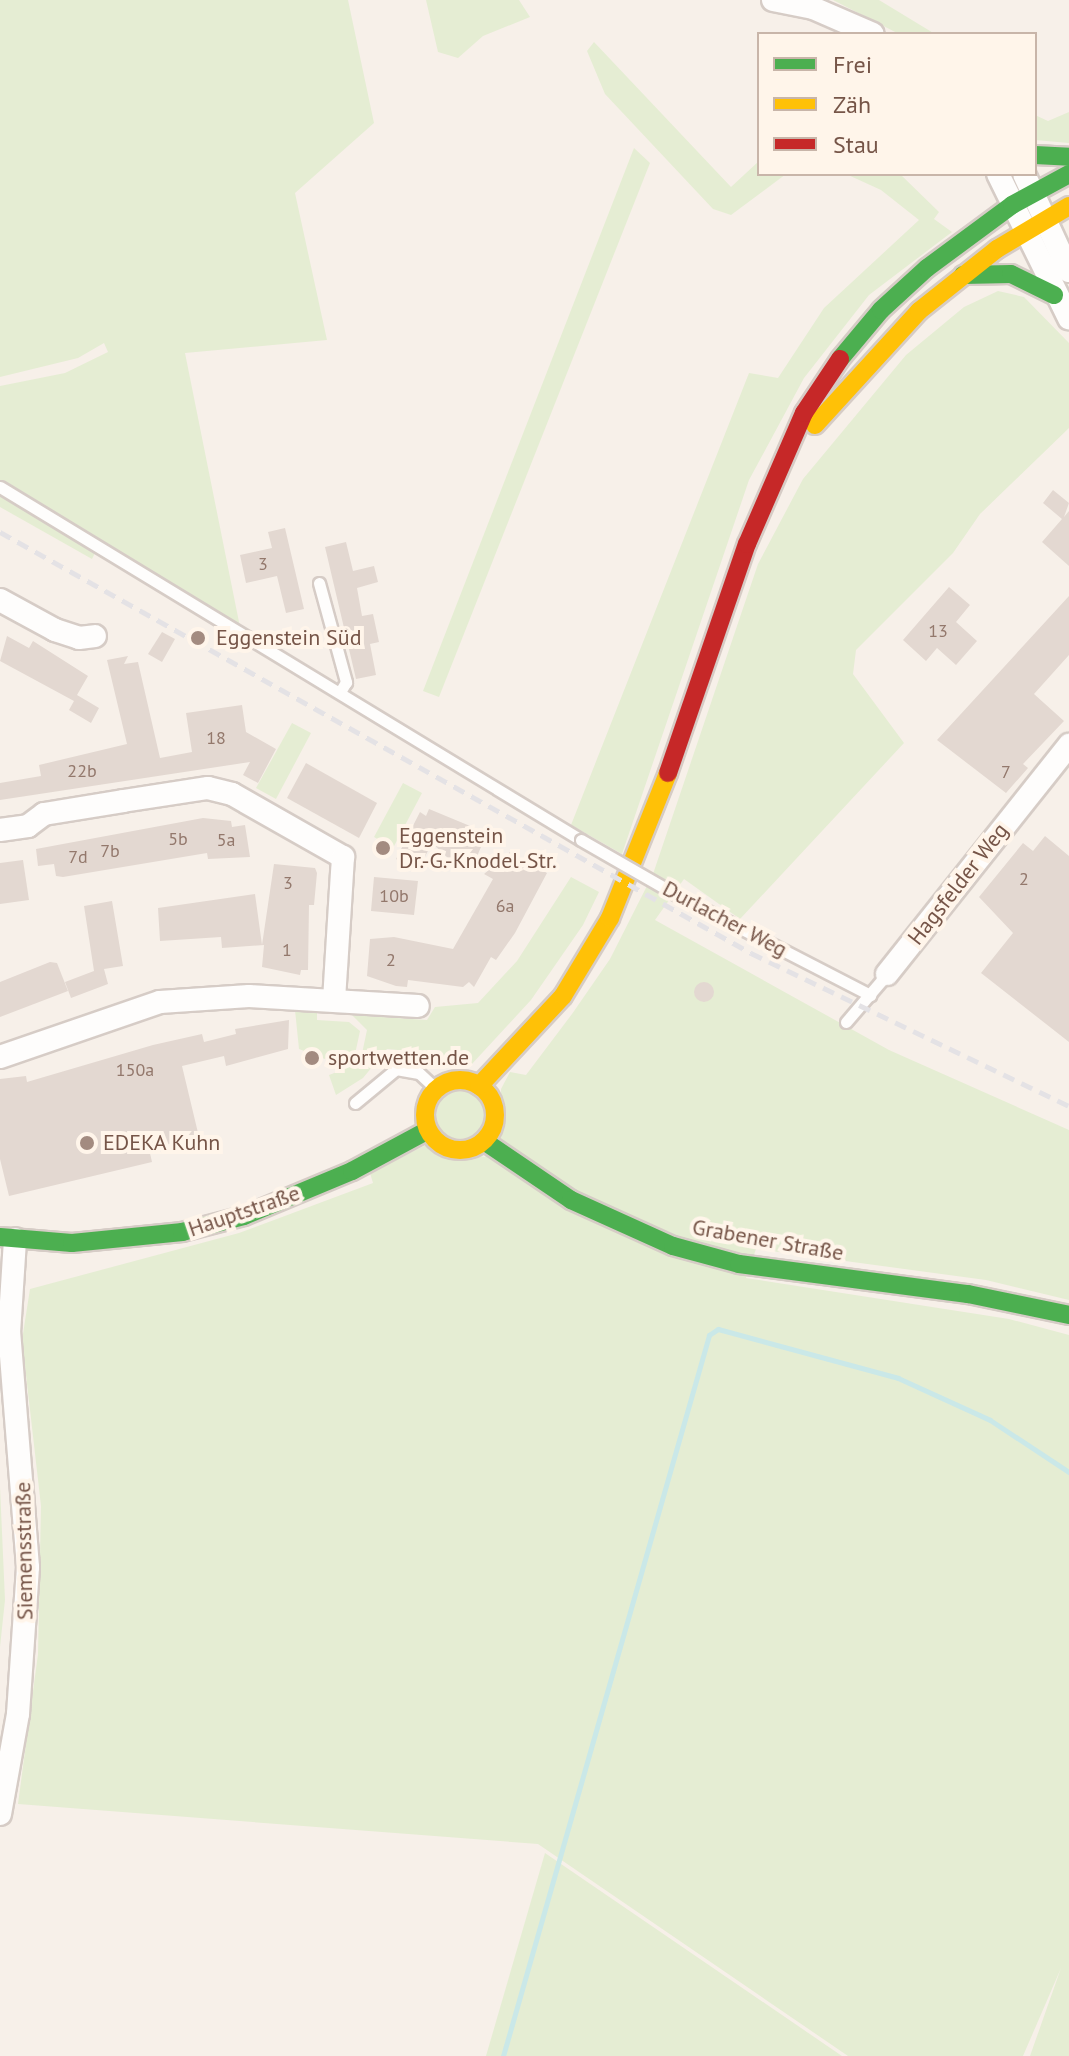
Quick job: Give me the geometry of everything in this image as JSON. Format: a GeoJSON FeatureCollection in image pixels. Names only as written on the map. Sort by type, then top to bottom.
{"type":"FeatureCollection","features":[{"type":"Feature","properties":{"kind":"street"},"geometry":{"type":"LineString","coordinates":[[773,0],[813,8],[868,32]]}},
{"type":"Feature","properties":{"kind":"street"},"geometry":{"type":"LineString","coordinates":[[1037,155],[1069,157]]}},
{"type":"Feature","properties":{"kind":"street"},"geometry":{"type":"LineString","coordinates":[[479,1086],[563,996],[610,918],[659,800],[742,557],[804,413],[858,336],[927,268],[1023,191],[1069,174]]}},
{"type":"Feature","properties":{"kind":"street"},"geometry":{"type":"LineString","coordinates":[[1001,176],[1023,191],[1045,218],[1069,271]]}},
{"type":"Feature","properties":{"kind":"street"},"geometry":{"type":"LineString","coordinates":[[1023,191],[1023,231],[1054,295],[1069,318]]}},
{"type":"Feature","properties":{"kind":"street"},"geometry":{"type":"LineString","coordinates":[[777,479],[829,407],[882,348],[963,275],[1023,231],[1069,206]]}},
{"type":"Feature","properties":{"kind":"street"},"geometry":{"type":"LineString","coordinates":[[963,275],[1011,274],[1054,295]]}},
{"type":"Feature","properties":{"kind":"street"},"geometry":{"type":"LineString","coordinates":[[0,600],[55,630],[79,638],[95,636]]}},
{"type":"Feature","properties":{"kind":"street","name":"Hagsfelder Weg"},"geometry":{"type":"LineString","coordinates":[[887,974],[1069,745]]}},
{"type":"Feature","properties":{"kind":"street"},"geometry":{"type":"LineString","coordinates":[[0,830],[28,826],[44,814],[208,788],[232,794],[343,857],[334,1000]]}},
{"type":"Feature","properties":{"kind":"street"},"geometry":{"type":"LineString","coordinates":[[0,1057],[160,1002],[228,996],[418,1006]]}},
{"type":"Feature","properties":{"kind":"street"},"geometry":{"type":"LineString","coordinates":[[457,1080],[479,1086],[494,1106],[495,1119],[484,1141],[460,1151],[435,1141],[428,1130],[425,1108],[436,1089],[457,1080]]}},
{"type":"Feature","properties":{"kind":"street","name":"Hauptstraße"},"geometry":{"type":"LineString","coordinates":[[8,1238],[134,1240],[194,1229],[244,1216],[352,1171],[428,1130]]}},
{"type":"Feature","properties":{"kind":"street","name":"Grabener Straße"},"geometry":{"type":"LineString","coordinates":[[484,1141],[571,1200],[673,1246],[739,1264],[968,1294],[1069,1315]]}},
{"type":"Feature","properties":{"kind":"street","name":"Siemensstraße"},"geometry":{"type":"LineString","coordinates":[[0,1814],[18,1714],[28,1567],[9,1333],[8,1238]]}},
{"type":"Feature","properties":{"kind":"lane","name":"Durlacher Weg"},"geometry":{"type":"LineString","coordinates":[[0,487],[581,840],[682,898],[870,995]]}},
{"type":"Feature","properties":{"kind":"lane"},"geometry":{"type":"LineString","coordinates":[[319,583],[346,682],[340,692]]}},
{"type":"Feature","properties":{"kind":"lane","name":"Hagsfelder Weg"},"geometry":{"type":"LineString","coordinates":[[846,1022],[887,974]]}},
{"type":"Feature","properties":{"kind":"lane"},"geometry":{"type":"LineString","coordinates":[[355,1103],[396,1069],[419,1073],[436,1089]]}},
{"type":"Feature","properties":{"kind":"green space"},"geometry":{"type":"Polygon","coordinates":[[[0,0],[348,0],[374,123],[295,193],[327,340],[185,353],[240,627],[0,481],[0,386],[65,373],[108,352],[104,343],[78,358],[0,377],[0,0]]]}},
{"type":"Feature","properties":{"kind":"green space"},"geometry":{"type":"Polygon","coordinates":[[[426,0],[519,0],[530,17],[483,36],[458,58],[438,52],[426,0]]]}},
{"type":"Feature","properties":{"kind":"green space"},"geometry":{"type":"Polygon","coordinates":[[[833,0],[879,0],[932,32],[895,32],[833,0]]]}},
{"type":"Feature","properties":{"kind":"green space"},"geometry":{"type":"Polygon","coordinates":[[[594,42],[731,187],[757,163],[757,176],[783,176],[731,215],[713,209],[605,94],[587,51],[594,42]]]}},
{"type":"Feature","properties":{"kind":"green space"},"geometry":{"type":"Polygon","coordinates":[[[1069,112],[1069,143],[1037,140],[1037,116],[1048,121],[1069,112]]]}},
{"type":"Feature","properties":{"kind":"green space"},"geometry":{"type":"Polygon","coordinates":[[[634,148],[650,163],[439,697],[423,691],[634,148]]]}},
{"type":"Feature","properties":{"kind":"green space"},"geometry":{"type":"Polygon","coordinates":[[[850,176],[902,176],[939,212],[934,219],[952,232],[869,295],[804,378],[749,480],[622,854],[571,825],[749,373],[778,378],[824,308],[919,220],[881,190],[850,176]]]}},
{"type":"Feature","properties":{"kind":"green space"},"geometry":{"type":"Polygon","coordinates":[[[998,291],[1024,297],[1069,343],[1069,428],[980,514],[953,553],[856,650],[853,674],[904,743],[740,919],[684,879],[655,920],[889,1050],[1069,1130],[1069,1300],[986,1280],[756,1249],[746,1278],[1009,1319],[1069,1335],[1069,2056],[1030,2056],[1061,1968],[1023,2056],[848,2056],[538,1844],[18,1804],[38,1654],[41,1506],[22,1340],[30,1289],[239,1233],[373,1183],[370,1173],[426,1145],[485,1157],[499,1140],[501,1089],[510,1072],[526,1075],[572,1014],[610,959],[653,874],[758,564],[803,479],[906,355],[964,307],[998,291]]]}},
{"type":"Feature","properties":{"kind":"green space"},"geometry":{"type":"Polygon","coordinates":[[[0,493],[96,551],[92,559],[0,507],[0,493]]]}},
{"type":"Feature","properties":{"kind":"green space"},"geometry":{"type":"Polygon","coordinates":[[[292,723],[311,733],[276,799],[256,788],[292,723]]]}},
{"type":"Feature","properties":{"kind":"green space"},"geometry":{"type":"Polygon","coordinates":[[[403,783],[422,793],[393,848],[374,837],[403,783]]]}},
{"type":"Feature","properties":{"kind":"green space"},"geometry":{"type":"Polygon","coordinates":[[[571,877],[599,892],[583,925],[531,1000],[471,1065],[447,1066],[419,1052],[387,1049],[363,1078],[336,1095],[329,1075],[360,1063],[367,1030],[352,1015],[427,1020],[435,1007],[478,1003],[517,961],[571,877]]]}},
{"type":"Feature","properties":{"kind":"green space"},"geometry":{"type":"Polygon","coordinates":[[[295,1010],[317,1012],[317,1020],[349,1022],[360,1031],[354,1059],[334,1066],[330,1055],[325,1059],[299,1049],[295,1010]]]}},
{"type":"Feature","properties":{"kind":"green space"},"geometry":{"type":"Polygon","coordinates":[[[460,1091],[477,1098],[484,1115],[477,1132],[460,1139],[443,1132],[436,1115],[443,1098],[460,1091]]]}},
{"type":"Feature","properties":{"kind":"green space"},"geometry":{"type":"Polygon","coordinates":[[[0,1487],[5,1600],[0,1647],[0,1487]]]}},
{"type":"Feature","properties":{"kind":"green space"},"geometry":{"type":"Polygon","coordinates":[[[545,1853],[842,2056],[486,2056],[545,1853]]]}},
{"type":"Feature","properties":{"kind":"building"},"geometry":{"type":"Polygon","coordinates":[[[1053,490],[1069,503],[1064,517],[1069,511],[1069,566],[1042,542],[1062,519],[1043,503],[1053,490]]]}},
{"type":"Feature","properties":{"kind":"building"},"geometry":{"type":"Polygon","coordinates":[[[285,528],[304,609],[286,613],[277,576],[246,583],[240,555],[272,548],[268,532],[285,528]]]}},
{"type":"Feature","properties":{"kind":"building"},"geometry":{"type":"Polygon","coordinates":[[[346,542],[353,571],[374,566],[378,582],[357,588],[362,616],[373,614],[379,642],[370,644],[376,675],[356,679],[325,547],[346,542]]]}},
{"type":"Feature","properties":{"kind":"building"},"geometry":{"type":"Polygon","coordinates":[[[949,587],[970,605],[956,622],[977,641],[956,665],[937,648],[926,661],[903,640],[949,587]]]}},
{"type":"Feature","properties":{"kind":"building"},"geometry":{"type":"Polygon","coordinates":[[[1069,596],[1069,655],[1034,694],[1064,721],[1023,764],[1028,768],[1006,793],[937,740],[1069,596]]]}},
{"type":"Feature","properties":{"kind":"building"},"geometry":{"type":"Polygon","coordinates":[[[162,632],[175,639],[162,662],[148,654],[162,632]]]}},
{"type":"Feature","properties":{"kind":"building"},"geometry":{"type":"Polygon","coordinates":[[[7,636],[29,648],[33,641],[88,676],[77,695],[99,708],[91,723],[69,710],[74,701],[0,661],[7,636]]]}},
{"type":"Feature","properties":{"kind":"building"},"geometry":{"type":"Polygon","coordinates":[[[128,656],[124,664],[138,662],[160,758],[192,752],[186,713],[242,705],[246,732],[276,749],[258,783],[243,775],[250,762],[0,800],[0,783],[41,776],[39,765],[127,744],[107,660],[128,656]]]}},
{"type":"Feature","properties":{"kind":"building"},"geometry":{"type":"Polygon","coordinates":[[[306,763],[377,803],[359,838],[287,798],[306,763]]]}},
{"type":"Feature","properties":{"kind":"building"},"geometry":{"type":"Polygon","coordinates":[[[429,809],[487,833],[472,868],[449,859],[432,843],[417,872],[396,859],[420,812],[426,816],[429,809]]]}},
{"type":"Feature","properties":{"kind":"building"},"geometry":{"type":"Polygon","coordinates":[[[203,818],[231,821],[232,827],[245,825],[250,857],[208,859],[207,853],[63,877],[56,876],[54,864],[38,866],[36,849],[203,818]]]}},
{"type":"Feature","properties":{"kind":"building"},"geometry":{"type":"Polygon","coordinates":[[[1045,836],[1069,856],[1069,1042],[981,973],[1013,933],[979,897],[1023,843],[1033,851],[1045,836]]]}},
{"type":"Feature","properties":{"kind":"building"},"geometry":{"type":"Polygon","coordinates":[[[510,852],[547,873],[515,933],[496,960],[491,957],[474,987],[469,982],[463,987],[408,980],[407,987],[396,986],[367,976],[370,939],[394,937],[453,949],[493,879],[484,874],[510,852]]]}},
{"type":"Feature","properties":{"kind":"building"},"geometry":{"type":"Polygon","coordinates":[[[23,860],[29,900],[0,904],[0,863],[23,860]]]}},
{"type":"Feature","properties":{"kind":"building"},"geometry":{"type":"Polygon","coordinates":[[[274,864],[315,868],[317,873],[314,905],[309,905],[308,970],[301,970],[300,975],[262,967],[264,945],[222,948],[221,937],[160,941],[158,908],[255,894],[262,945],[274,864]]]}},
{"type":"Feature","properties":{"kind":"building"},"geometry":{"type":"Polygon","coordinates":[[[374,877],[418,881],[414,915],[371,911],[374,877]]]}},
{"type":"Feature","properties":{"kind":"building"},"geometry":{"type":"Polygon","coordinates":[[[112,901],[123,966],[104,969],[108,984],[71,998],[65,982],[94,971],[84,906],[112,901]]]}},
{"type":"Feature","properties":{"kind":"building"},"geometry":{"type":"Polygon","coordinates":[[[50,962],[57,963],[68,991],[0,1017],[0,982],[50,962]]]}},
{"type":"Feature","properties":{"kind":"building"},"geometry":{"type":"Polygon","coordinates":[[[704,982],[711,985],[714,992],[711,999],[704,1002],[697,999],[694,992],[697,985],[704,982]]]}},
{"type":"Feature","properties":{"kind":"building"},"geometry":{"type":"Polygon","coordinates":[[[289,1020],[288,1049],[226,1066],[224,1056],[182,1066],[199,1137],[149,1149],[152,1162],[9,1196],[0,1159],[0,1079],[26,1076],[27,1082],[153,1045],[202,1034],[204,1042],[236,1034],[235,1029],[289,1020]]]}},
{"type":"Feature","properties":{"kind":"waterway"},"geometry":{"type":"LineString","coordinates":[[503,2056],[709,1335],[718,1329],[898,1378],[990,1420],[1069,1472]]}},
{"type":"Feature","properties":{"kind":"railway"},"geometry":{"type":"LineString","coordinates":[[0,532],[751,953],[1069,1106]]}},
{"type":"Feature","properties":{"kind":"traffic: fast"},"geometry":{"type":"LineString","coordinates":[[1037,155],[1069,157]]}},
{"type":"Feature","properties":{"kind":"traffic: fast"},"geometry":{"type":"LineString","coordinates":[[840,359],[881,310],[927,268],[1012,205],[1069,174]]}},
{"type":"Feature","properties":{"kind":"traffic: fast"},"geometry":{"type":"LineString","coordinates":[[963,275],[1011,274],[1054,295]]}},
{"type":"Feature","properties":{"kind":"traffic: fast"},"geometry":{"type":"LineString","coordinates":[[0,1237],[72,1243],[182,1232],[244,1216],[352,1171],[428,1130]]}},
{"type":"Feature","properties":{"kind":"traffic: fast"},"geometry":{"type":"LineString","coordinates":[[484,1141],[571,1200],[673,1246],[739,1264],[968,1294],[1069,1315]]}},
{"type":"Feature","properties":{"kind":"traffic: slow"},"geometry":{"type":"LineString","coordinates":[[815,425],[919,311],[997,249],[1069,206]]}},
{"type":"Feature","properties":{"kind":"traffic: slow"},"geometry":{"type":"LineString","coordinates":[[479,1086],[563,996],[610,918],[668,773]]}},
{"type":"Feature","properties":{"kind":"traffic: slow"},"geometry":{"type":"LineString","coordinates":[[460,1080],[485,1090],[495,1115],[485,1140],[460,1150],[435,1140],[425,1115],[435,1090],[460,1080]]}},
{"type":"Feature","properties":{"kind":"traffic: jam"},"geometry":{"type":"LineString","coordinates":[[668,773],[747,544],[804,413],[840,359]]}},
{"type":"Feature","properties":{"kind":"place","name":"Eggenstein Süd"},"geometry":{"type":"Point","coordinates":[198,638]}},
{"type":"Feature","properties":{"kind":"place","name":"Eggenstein Dr.-G.-Knodel-Str."},"geometry":{"type":"Point","coordinates":[383,848]}},
{"type":"Feature","properties":{"kind":"place","name":"sportwetten.de"},"geometry":{"type":"Point","coordinates":[312,1058]}},
{"type":"Feature","properties":{"kind":"place","name":"EDEKA Kuhn"},"geometry":{"type":"Point","coordinates":[87,1143]}}]}
